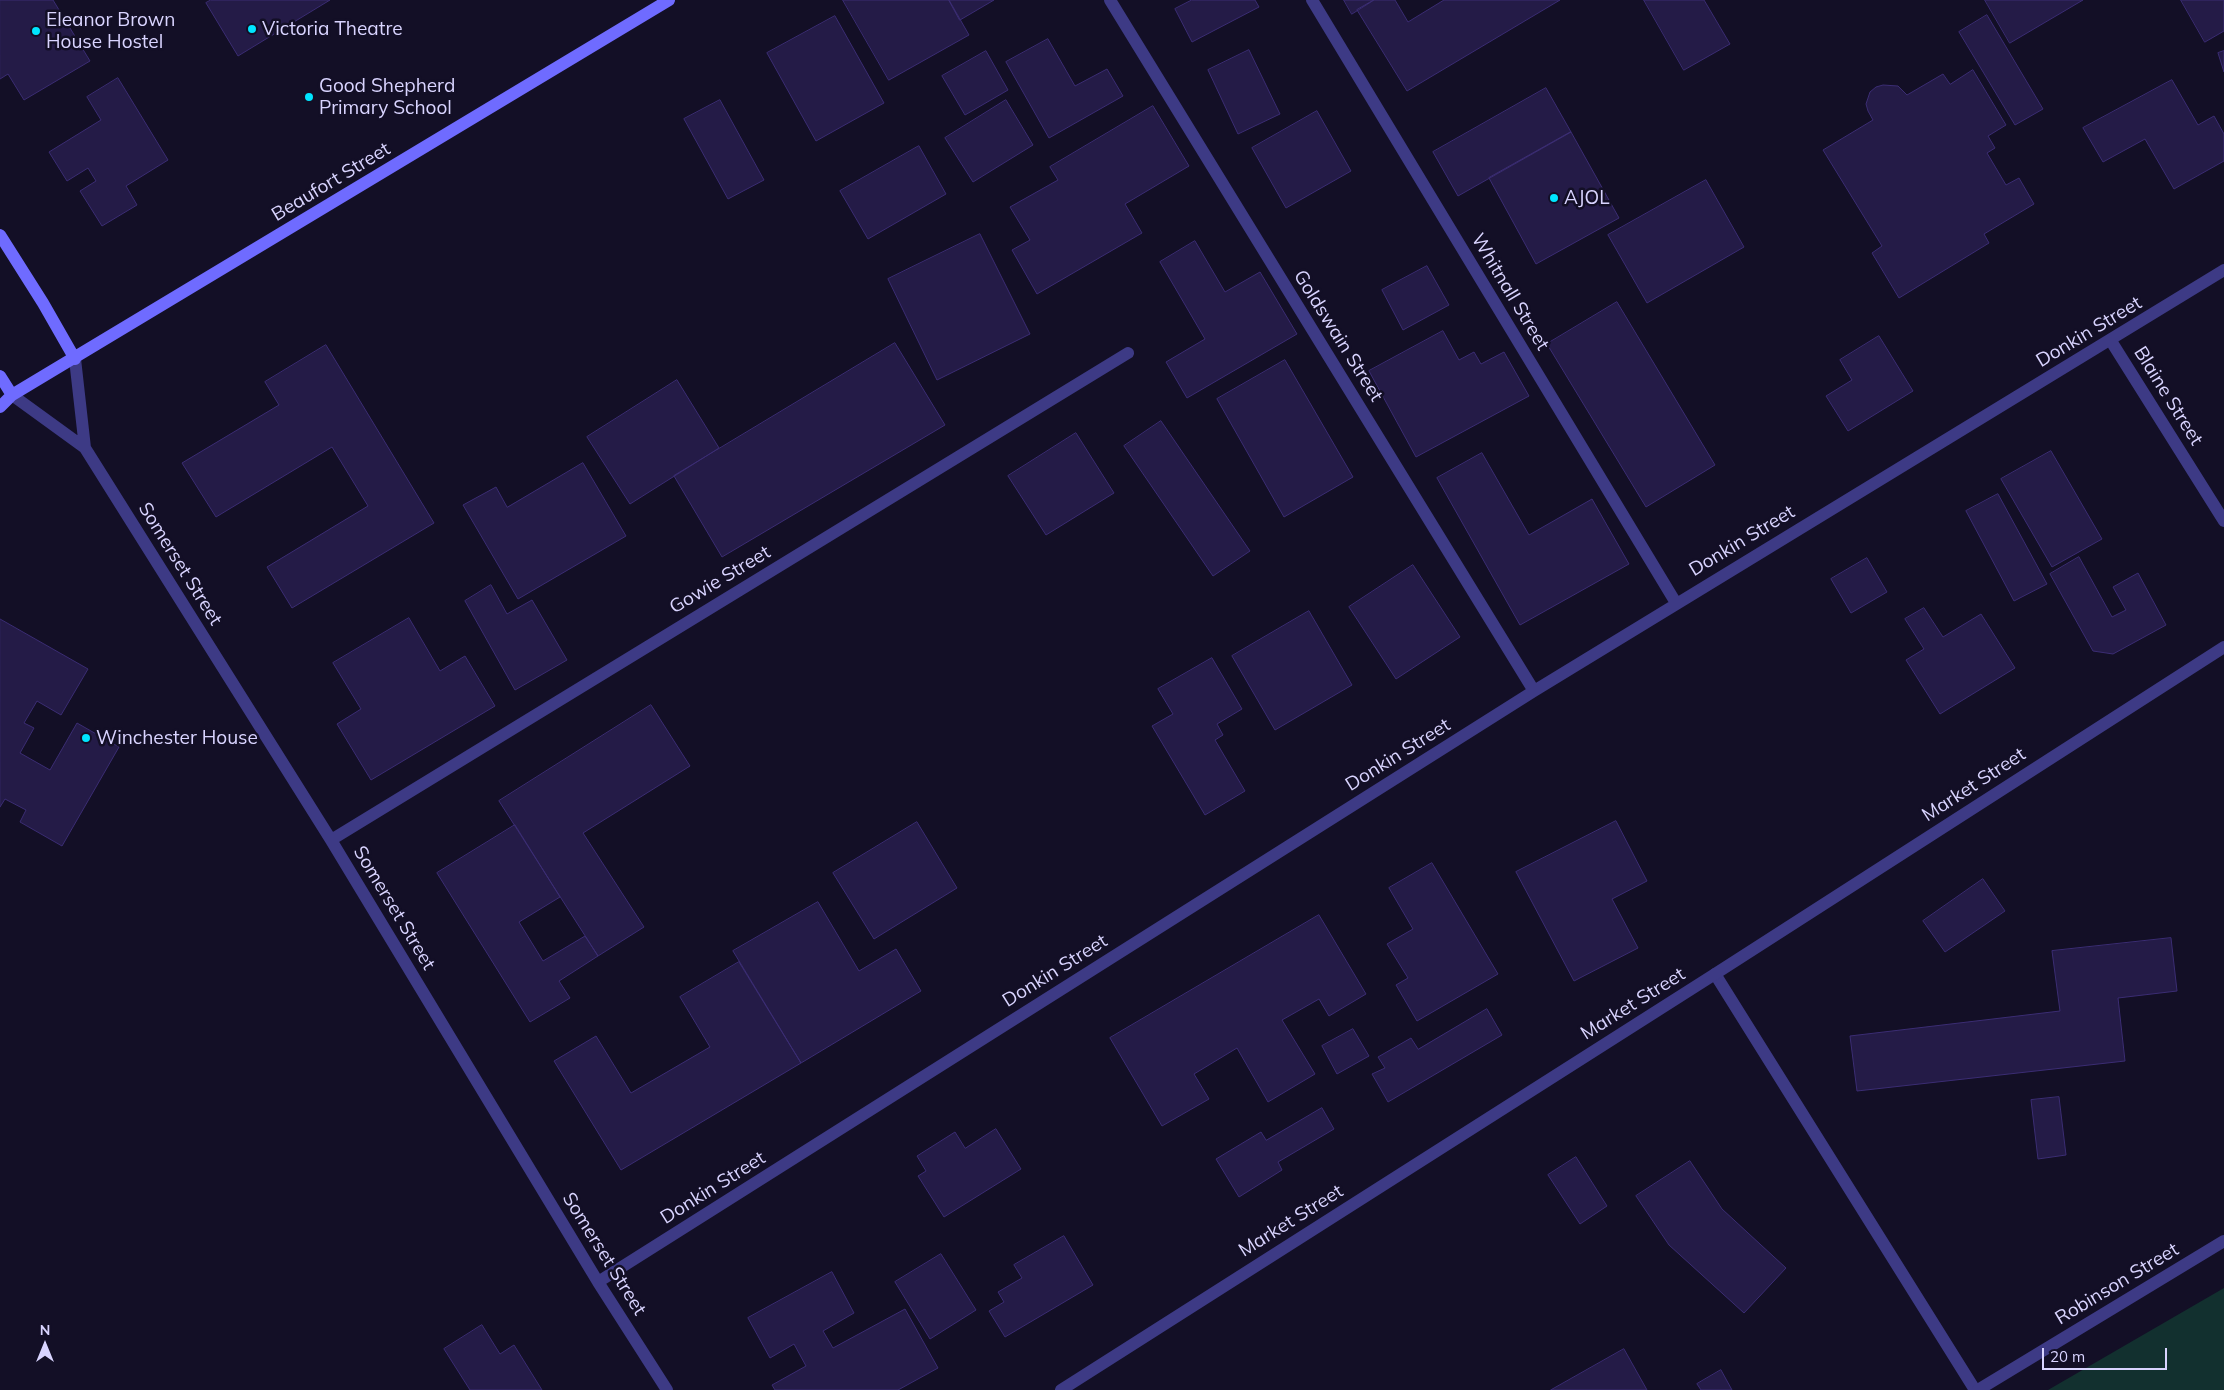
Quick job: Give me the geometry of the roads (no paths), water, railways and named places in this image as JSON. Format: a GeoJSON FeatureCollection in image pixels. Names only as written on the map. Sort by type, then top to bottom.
{"type":"FeatureCollection","features":[{"type":"Feature","properties":{"kind":"main road","name":"Beaufort Street"},"geometry":{"type":"LineString","coordinates":[[0,407],[12,395],[75,359],[669,0]]}},
{"type":"Feature","properties":{"kind":"main road","name":"Somerset Street"},"geometry":{"type":"LineString","coordinates":[[0,235],[43,302],[75,359]]}},
{"type":"Feature","properties":{"kind":"main road","name":"Somerset Street"},"geometry":{"type":"LineString","coordinates":[[0,376],[12,395]]}},
{"type":"Feature","properties":{"kind":"street","name":"Goldswain Street"},"geometry":{"type":"LineString","coordinates":[[1110,0],[1534,691]]}},
{"type":"Feature","properties":{"kind":"street","name":"Whitnall Street"},"geometry":{"type":"LineString","coordinates":[[1312,0],[1676,603]]}},
{"type":"Feature","properties":{"kind":"street","name":"Donkin Street"},"geometry":{"type":"LineString","coordinates":[[598,1282],[1534,691],[1676,603],[2111,341],[2224,270]]}},
{"type":"Feature","properties":{"kind":"street","name":"Blaine Street"},"geometry":{"type":"LineString","coordinates":[[2111,341],[2224,521]]}},
{"type":"Feature","properties":{"kind":"street","name":"Gowie Street"},"geometry":{"type":"LineString","coordinates":[[331,840],[1128,353]]}},
{"type":"Feature","properties":{"kind":"street","name":"Somerset Street"},"geometry":{"type":"LineString","coordinates":[[75,359],[86,448]]}},
{"type":"Feature","properties":{"kind":"street","name":"Somerset Street"},"geometry":{"type":"LineString","coordinates":[[12,395],[86,448],[331,840],[598,1282],[666,1390]]}},
{"type":"Feature","properties":{"kind":"street","name":"Market Street"},"geometry":{"type":"LineString","coordinates":[[1061,1390],[1715,974],[2224,647]]}},
{"type":"Feature","properties":{"kind":"street"},"geometry":{"type":"LineString","coordinates":[[1715,974],[1977,1390]]}},
{"type":"Feature","properties":{"kind":"street","name":"Robinson Street"},"geometry":{"type":"LineString","coordinates":[[1977,1390],[2224,1241]]}},
{"type":"Feature","properties":{"kind":"place","name":"Victoria Theatre"},"geometry":{"type":"Point","coordinates":[252,29]}},
{"type":"Feature","properties":{"kind":"place","name":"Eleanor Brown House Hostel"},"geometry":{"type":"Point","coordinates":[36,31]}},
{"type":"Feature","properties":{"kind":"place","name":"Good Shepherd Primary School"},"geometry":{"type":"Point","coordinates":[309,97]}},
{"type":"Feature","properties":{"kind":"place","name":"AJOL"},"geometry":{"type":"Point","coordinates":[1554,198]}},
{"type":"Feature","properties":{"kind":"place","name":"Winchester House"},"geometry":{"type":"Point","coordinates":[86,738]}}]}
